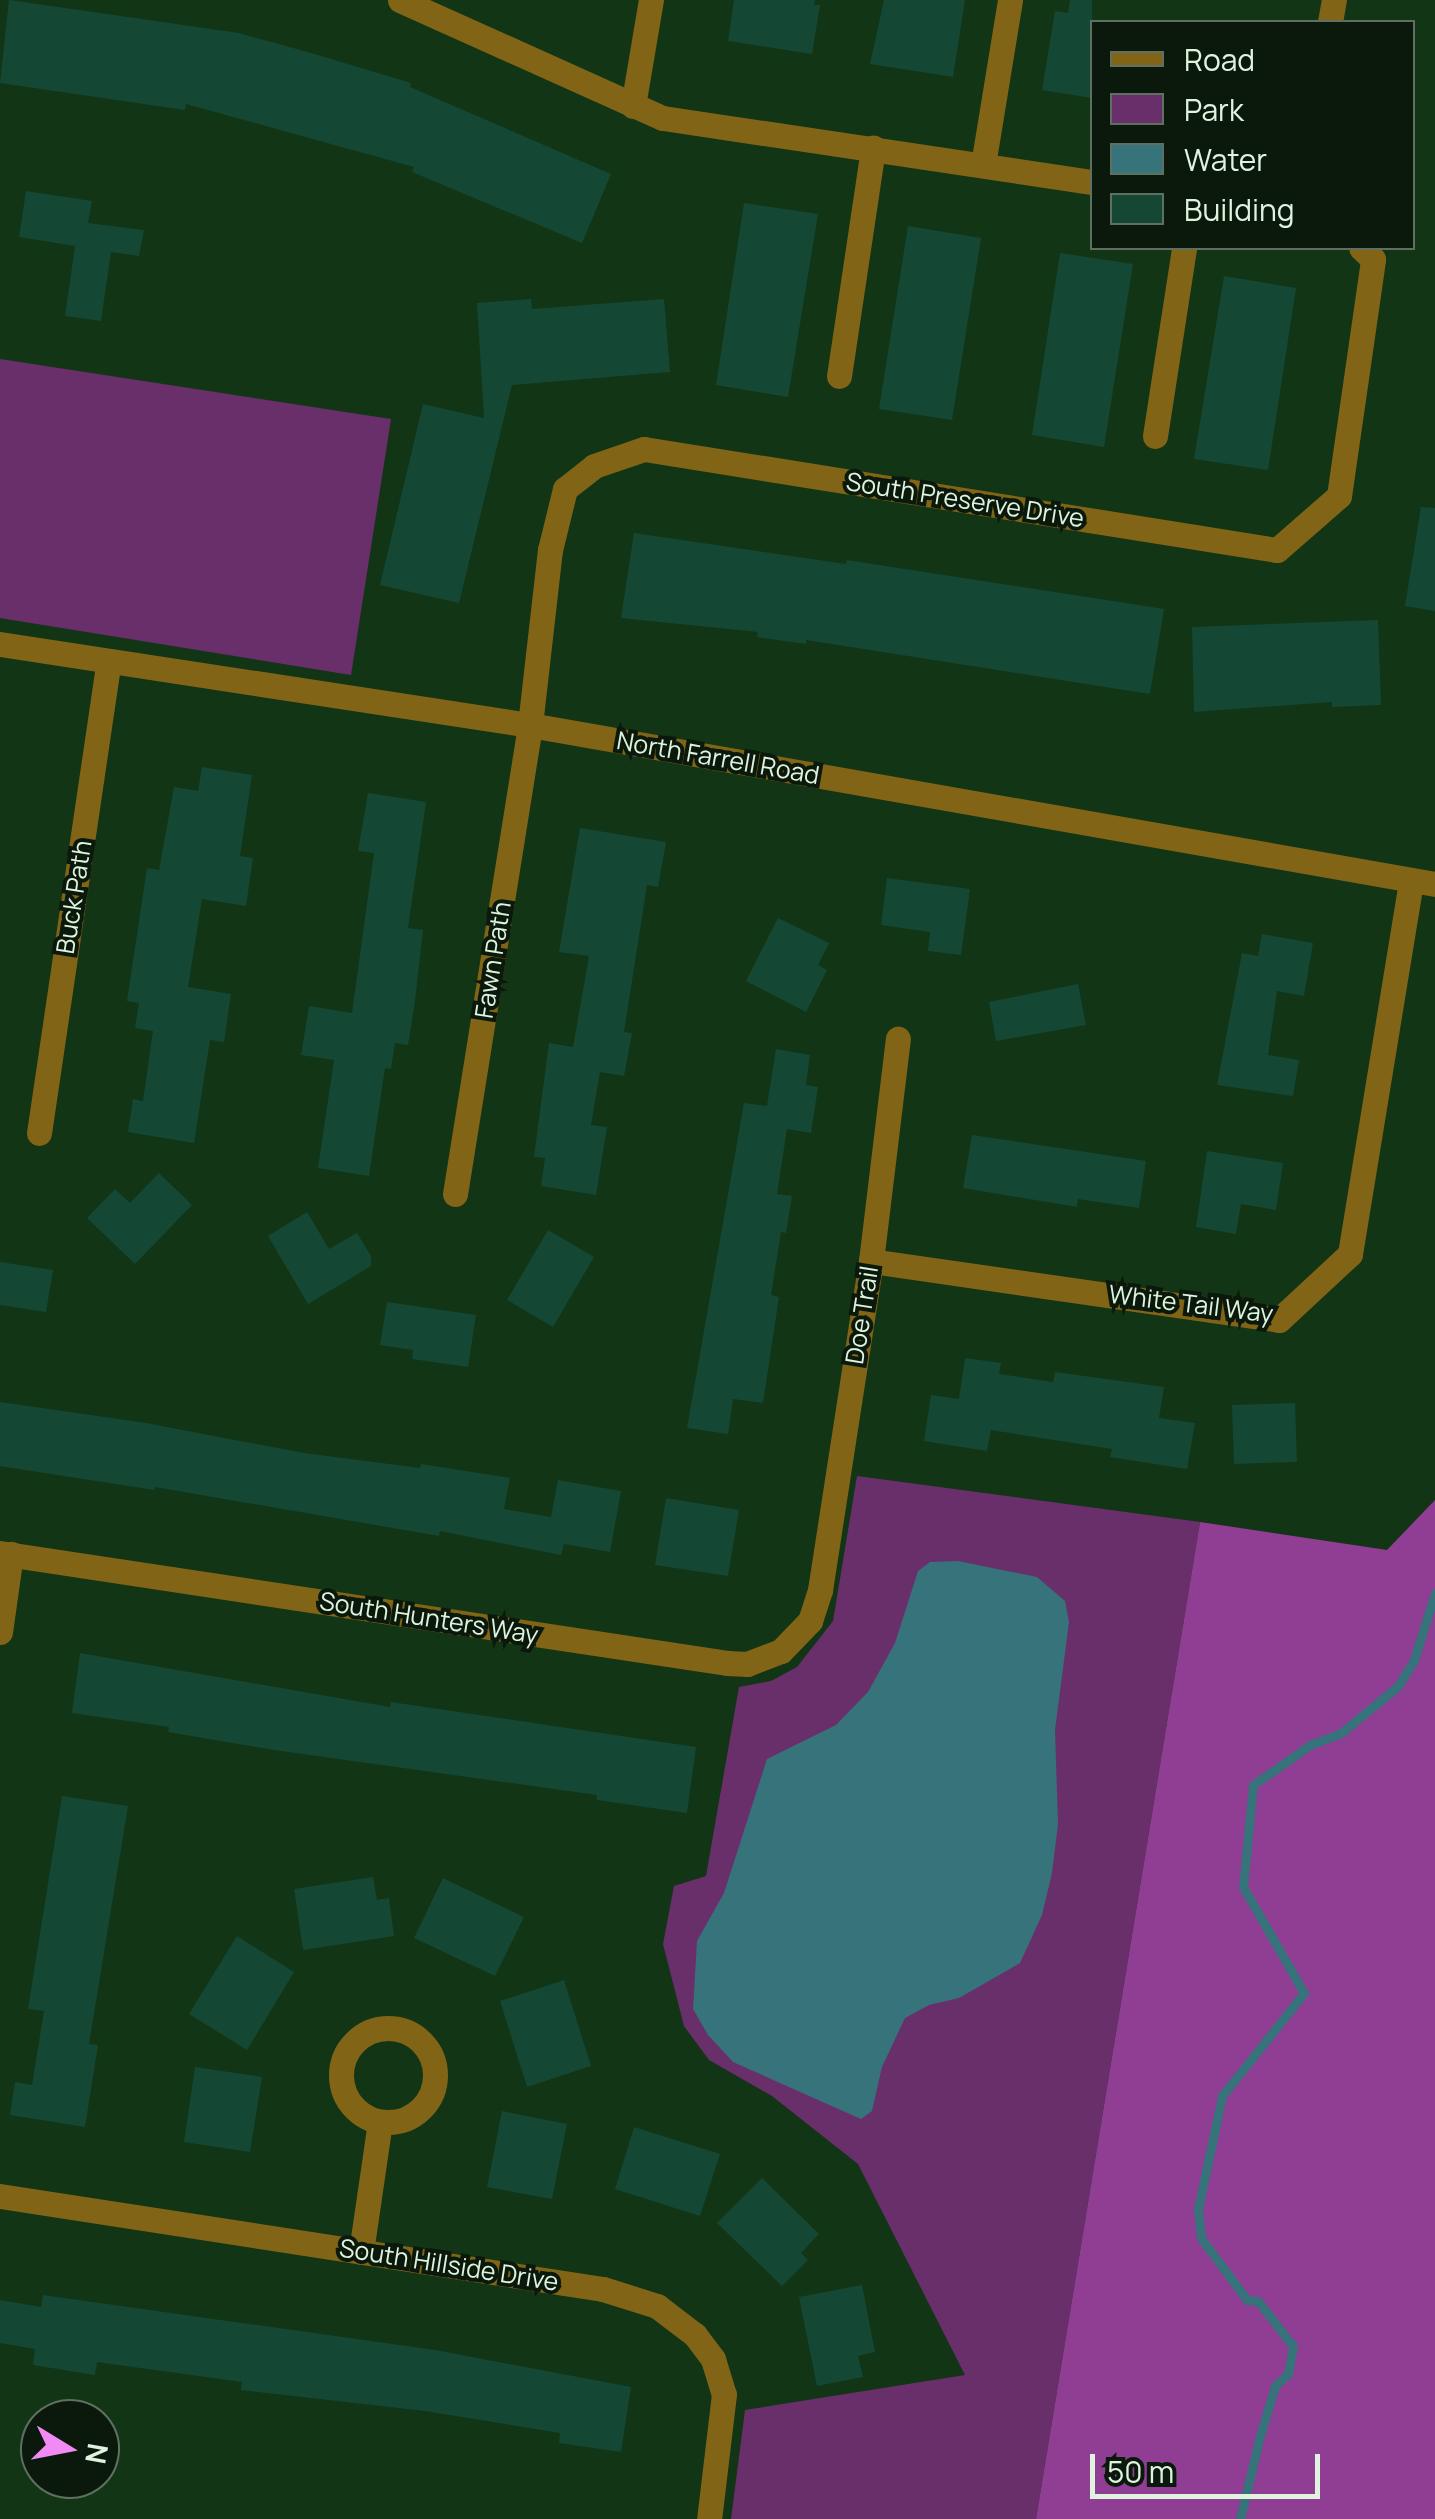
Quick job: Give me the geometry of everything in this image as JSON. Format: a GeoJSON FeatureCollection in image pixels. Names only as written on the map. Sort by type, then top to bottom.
{"type":"FeatureCollection","features":[{"type":"Feature","properties":{"kind":"street"},"geometry":{"type":"LineString","coordinates":[[400,0],[663,118],[1090,182]]}},
{"type":"Feature","properties":{"kind":"street"},"geometry":{"type":"LineString","coordinates":[[633,106],[651,0]]}},
{"type":"Feature","properties":{"kind":"street"},"geometry":{"type":"LineString","coordinates":[[982,165],[1010,0]]}},
{"type":"Feature","properties":{"kind":"street"},"geometry":{"type":"LineString","coordinates":[[839,376],[873,148]]}},
{"type":"Feature","properties":{"kind":"street"},"geometry":{"type":"LineString","coordinates":[[1155,436],[1184,250]]}},
{"type":"Feature","properties":{"kind":"street","name":"South Preserve Drive"},"geometry":{"type":"LineString","coordinates":[[530,726],[550,550],[566,489],[594,466],[644,449],[1277,550],[1339,496],[1372,259],[1363,250]]}},
{"type":"Feature","properties":{"kind":"street","name":"North Farrell Road"},"geometry":{"type":"LineString","coordinates":[[0,644],[530,726],[1423,882]]}},
{"type":"Feature","properties":{"kind":"street","name":"Buck Path"},"geometry":{"type":"LineString","coordinates":[[39,1133],[109,662]]}},
{"type":"Feature","properties":{"kind":"street","name":"Fawn Path"},"geometry":{"type":"LineString","coordinates":[[455,1194],[530,726]]}},
{"type":"Feature","properties":{"kind":"street","name":"White Tail Way"},"geometry":{"type":"LineString","coordinates":[[871,1260],[1280,1320],[1350,1254],[1423,882]]}},
{"type":"Feature","properties":{"kind":"street","name":"Doe Trail"},"geometry":{"type":"LineString","coordinates":[[820,1590],[871,1260],[898,1040]]}},
{"type":"Feature","properties":{"kind":"street"},"geometry":{"type":"LineString","coordinates":[[0,1632],[6,1554]]}},
{"type":"Feature","properties":{"kind":"street","name":"South Hunters Way"},"geometry":{"type":"LineString","coordinates":[[6,1554],[747,1664],[781,1651],[799,1637],[810,1621],[820,1590]]}},
{"type":"Feature","properties":{"kind":"street"},"geometry":{"type":"LineString","coordinates":[[361,2252],[380,2122]]}},
{"type":"Feature","properties":{"kind":"street","name":"South Hillside Drive"},"geometry":{"type":"LineString","coordinates":[[0,2196],[603,2289],[658,2306],[679,2320],[713,2359],[724,2394],[709,2519]]}},
{"type":"Feature","properties":{"kind":"green space"},"geometry":{"type":"Polygon","coordinates":[[[0,359],[391,419],[351,675],[0,618],[0,359]]]}},
{"type":"Feature","properties":{"kind":"green space"},"geometry":{"type":"Polygon","coordinates":[[[857,1476],[1200,1522],[1036,2519],[731,2519],[745,2410],[965,2375],[858,2164],[772,2096],[709,2060],[684,2026],[663,1944],[674,1886],[706,1876],[739,1687],[771,1681],[797,1667],[833,1621],[857,1476]]]}},
{"type":"Feature","properties":{"kind":"shaded area"},"geometry":{"type":"Polygon","coordinates":[[[1435,1500],[1435,2519],[1036,2519],[1200,1522],[1387,1550],[1435,1500]]]}},
{"type":"Feature","properties":{"kind":"water"},"geometry":{"type":"Polygon","coordinates":[[[958,1561],[1037,1577],[1065,1601],[1069,1622],[1055,1730],[1058,1824],[1052,1873],[1042,1915],[1020,1963],[959,1998],[929,2005],[905,2018],[882,2067],[872,2111],[861,2119],[733,2062],[708,2035],[693,2009],[697,1941],[724,1893],[767,1759],[836,1725],[868,1692],[895,1643],[918,1571],[930,1562],[958,1561]]]}},
{"type":"Feature","properties":{"kind":"building"},"geometry":{"type":"Polygon","coordinates":[[[9,0],[239,33],[311,53],[411,83],[410,87],[611,174],[582,243],[412,172],[414,167],[186,104],[185,110],[0,83],[9,0]]]}},
{"type":"Feature","properties":{"kind":"building"},"geometry":{"type":"Polygon","coordinates":[[[734,0],[815,0],[814,5],[820,5],[812,54],[728,41],[734,0]]]}},
{"type":"Feature","properties":{"kind":"building"},"geometry":{"type":"Polygon","coordinates":[[[884,0],[965,0],[953,77],[870,64],[884,0]]]}},
{"type":"Feature","properties":{"kind":"building"},"geometry":{"type":"Polygon","coordinates":[[[1070,0],[1092,0],[1090,98],[1042,90],[1055,11],[1068,13],[1070,0]]]}},
{"type":"Feature","properties":{"kind":"building"},"geometry":{"type":"Polygon","coordinates":[[[26,191],[92,201],[88,223],[144,230],[139,256],[111,252],[101,321],[65,316],[75,246],[19,237],[26,191]]]}},
{"type":"Feature","properties":{"kind":"building"},"geometry":{"type":"Polygon","coordinates":[[[744,203],[818,214],[788,397],[716,385],[744,203]]]}},
{"type":"Feature","properties":{"kind":"building"},"geometry":{"type":"Polygon","coordinates":[[[908,226],[981,238],[952,420],[879,409],[908,226]]]}},
{"type":"Feature","properties":{"kind":"building"},"geometry":{"type":"Polygon","coordinates":[[[1060,253],[1133,264],[1104,447],[1032,435],[1060,253]]]}},
{"type":"Feature","properties":{"kind":"building"},"geometry":{"type":"Polygon","coordinates":[[[1224,276],[1296,288],[1268,470],[1194,459],[1224,276]]]}},
{"type":"Feature","properties":{"kind":"building"},"geometry":{"type":"Polygon","coordinates":[[[531,299],[532,309],[664,299],[670,372],[512,385],[459,603],[380,585],[423,404],[484,418],[477,303],[531,299]]]}},
{"type":"Feature","properties":{"kind":"building"},"geometry":{"type":"Polygon","coordinates":[[[1421,507],[1435,508],[1435,611],[1405,606],[1421,507]]]}},
{"type":"Feature","properties":{"kind":"building"},"geometry":{"type":"Polygon","coordinates":[[[634,533],[846,564],[847,560],[1164,609],[1150,694],[806,640],[806,644],[757,637],[758,632],[621,618],[634,533]]]}},
{"type":"Feature","properties":{"kind":"building"},"geometry":{"type":"Polygon","coordinates":[[[1378,620],[1381,705],[1332,707],[1332,702],[1194,712],[1192,627],[1378,620]]]}},
{"type":"Feature","properties":{"kind":"building"},"geometry":{"type":"Polygon","coordinates":[[[202,767],[252,775],[240,856],[253,858],[246,906],[202,899],[188,987],[231,994],[224,1042],[210,1040],[194,1143],[128,1132],[133,1099],[143,1101],[153,1031],[135,1028],[139,1003],[127,1001],[147,868],[159,870],[174,787],[198,791],[202,767]]]}},
{"type":"Feature","properties":{"kind":"building"},"geometry":{"type":"Polygon","coordinates":[[[368,793],[426,802],[408,928],[423,930],[415,1001],[408,1045],[395,1043],[391,1069],[385,1068],[369,1176],[318,1168],[334,1060],[301,1055],[309,1006],[352,1013],[374,853],[358,851],[368,793]]]}},
{"type":"Feature","properties":{"kind":"building"},"geometry":{"type":"Polygon","coordinates":[[[580,828],[666,842],[658,887],[647,885],[624,1032],[632,1033],[624,1076],[600,1072],[591,1125],[607,1127],[596,1195],[541,1186],[545,1158],[534,1157],[549,1043],[573,1047],[589,956],[559,952],[580,828]]]}},
{"type":"Feature","properties":{"kind":"building"},"geometry":{"type":"Polygon","coordinates":[[[887,878],[970,889],[961,955],[928,951],[930,932],[881,925],[887,878]]]}},
{"type":"Feature","properties":{"kind":"building"},"geometry":{"type":"Polygon","coordinates":[[[778,918],[829,943],[818,965],[827,970],[806,1012],[746,981],[778,918]]]}},
{"type":"Feature","properties":{"kind":"building"},"geometry":{"type":"Polygon","coordinates":[[[1262,934],[1313,943],[1304,996],[1277,991],[1268,1055],[1299,1060],[1293,1096],[1217,1085],[1242,953],[1258,956],[1262,934]]]}},
{"type":"Feature","properties":{"kind":"building"},"geometry":{"type":"Polygon","coordinates":[[[1078,984],[1086,1025],[996,1041],[989,1002],[1078,984]]]}},
{"type":"Feature","properties":{"kind":"building"},"geometry":{"type":"Polygon","coordinates":[[[776,1049],[810,1055],[806,1085],[818,1087],[811,1133],[787,1129],[777,1194],[792,1196],[786,1233],[781,1232],[771,1295],[779,1297],[763,1403],[733,1399],[728,1434],[687,1428],[744,1103],[767,1106],[776,1049]]]}},
{"type":"Feature","properties":{"kind":"building"},"geometry":{"type":"Polygon","coordinates":[[[972,1135],[1146,1161],[1139,1208],[1078,1199],[1077,1207],[963,1188],[972,1135]]]}},
{"type":"Feature","properties":{"kind":"building"},"geometry":{"type":"Polygon","coordinates":[[[1207,1151],[1283,1163],[1276,1210],[1241,1204],[1236,1234],[1196,1227],[1207,1151]]]}},
{"type":"Feature","properties":{"kind":"building"},"geometry":{"type":"Polygon","coordinates":[[[159,1173],[192,1205],[135,1264],[87,1218],[115,1189],[130,1203],[159,1173]]]}},
{"type":"Feature","properties":{"kind":"building"},"geometry":{"type":"Polygon","coordinates":[[[307,1212],[329,1249],[357,1233],[371,1256],[371,1266],[308,1304],[268,1236],[307,1212]]]}},
{"type":"Feature","properties":{"kind":"building"},"geometry":{"type":"Polygon","coordinates":[[[548,1230],[594,1257],[553,1327],[507,1300],[548,1230]]]}},
{"type":"Feature","properties":{"kind":"building"},"geometry":{"type":"Polygon","coordinates":[[[0,1262],[53,1270],[46,1312],[0,1305],[0,1262]]]}},
{"type":"Feature","properties":{"kind":"building"},"geometry":{"type":"Polygon","coordinates":[[[387,1302],[476,1315],[468,1367],[412,1359],[413,1350],[380,1345],[387,1302]]]}},
{"type":"Feature","properties":{"kind":"building"},"geometry":{"type":"Polygon","coordinates":[[[965,1358],[1001,1363],[999,1374],[1053,1382],[1055,1372],[1164,1387],[1159,1418],[1195,1423],[1187,1469],[1110,1457],[1112,1449],[991,1430],[987,1451],[924,1441],[931,1395],[959,1399],[965,1358]]]}},
{"type":"Feature","properties":{"kind":"building"},"geometry":{"type":"Polygon","coordinates":[[[0,1402],[146,1423],[304,1453],[420,1468],[421,1464],[510,1478],[504,1509],[551,1517],[558,1480],[621,1491],[610,1552],[564,1544],[561,1555],[440,1531],[439,1536],[155,1487],[154,1490],[0,1466],[0,1402]]]}},
{"type":"Feature","properties":{"kind":"building"},"geometry":{"type":"Polygon","coordinates":[[[1295,1403],[1297,1462],[1234,1464],[1232,1405],[1295,1403]]]}},
{"type":"Feature","properties":{"kind":"building"},"geometry":{"type":"Polygon","coordinates":[[[666,1498],[739,1510],[728,1576],[655,1565],[666,1498]]]}},
{"type":"Feature","properties":{"kind":"building"},"geometry":{"type":"Polygon","coordinates":[[[80,1653],[390,1707],[391,1702],[696,1747],[687,1813],[597,1800],[597,1795],[274,1750],[168,1732],[169,1727],[72,1713],[80,1653]]]}},
{"type":"Feature","properties":{"kind":"building"},"geometry":{"type":"Polygon","coordinates":[[[62,1796],[128,1806],[89,2044],[98,2045],[85,2127],[10,2115],[15,2082],[32,2085],[44,2011],[28,2009],[62,1796]]]}},
{"type":"Feature","properties":{"kind":"building"},"geometry":{"type":"Polygon","coordinates":[[[373,1877],[377,1900],[389,1898],[394,1936],[303,1950],[294,1889],[373,1877]]]}},
{"type":"Feature","properties":{"kind":"building"},"geometry":{"type":"Polygon","coordinates":[[[443,1878],[524,1917],[495,1976],[414,1938],[443,1878]]]}},
{"type":"Feature","properties":{"kind":"building"},"geometry":{"type":"Polygon","coordinates":[[[237,1936],[294,1972],[247,2050],[189,2014],[237,1936]]]}},
{"type":"Feature","properties":{"kind":"building"},"geometry":{"type":"Polygon","coordinates":[[[564,1980],[591,2066],[527,2087],[500,2001],[564,1980]]]}},
{"type":"Feature","properties":{"kind":"building"},"geometry":{"type":"Polygon","coordinates":[[[195,2067],[262,2077],[250,2152],[184,2142],[195,2067]]]}},
{"type":"Feature","properties":{"kind":"building"},"geometry":{"type":"Polygon","coordinates":[[[502,2111],[567,2124],[552,2199],[487,2187],[502,2111]]]}},
{"type":"Feature","properties":{"kind":"building"},"geometry":{"type":"Polygon","coordinates":[[[634,2127],[720,2154],[700,2216],[615,2189],[634,2127]]]}},
{"type":"Feature","properties":{"kind":"building"},"geometry":{"type":"Polygon","coordinates":[[[762,2178],[819,2234],[801,2253],[808,2260],[782,2286],[717,2223],[762,2178]]]}},
{"type":"Feature","properties":{"kind":"building"},"geometry":{"type":"Polygon","coordinates":[[[862,2285],[875,2352],[858,2356],[863,2377],[817,2386],[799,2297],[862,2285]]]}},
{"type":"Feature","properties":{"kind":"building"},"geometry":{"type":"Polygon","coordinates":[[[43,2295],[435,2350],[631,2387],[621,2452],[559,2443],[560,2433],[425,2411],[241,2390],[242,2382],[97,2362],[95,2375],[33,2365],[35,2349],[0,2343],[0,2300],[41,2307],[43,2295]]]}},
{"type":"Feature","properties":{"kind":"waterway"},"geometry":{"type":"LineString","coordinates":[[1240,2519],[1275,2386],[1288,2374],[1293,2346],[1258,2301],[1247,2300],[1201,2238],[1198,2209],[1222,2096],[1304,1993],[1243,1887],[1253,1785],[1310,1745],[1341,1733],[1398,1686],[1414,1660],[1435,1593]]}}]}
